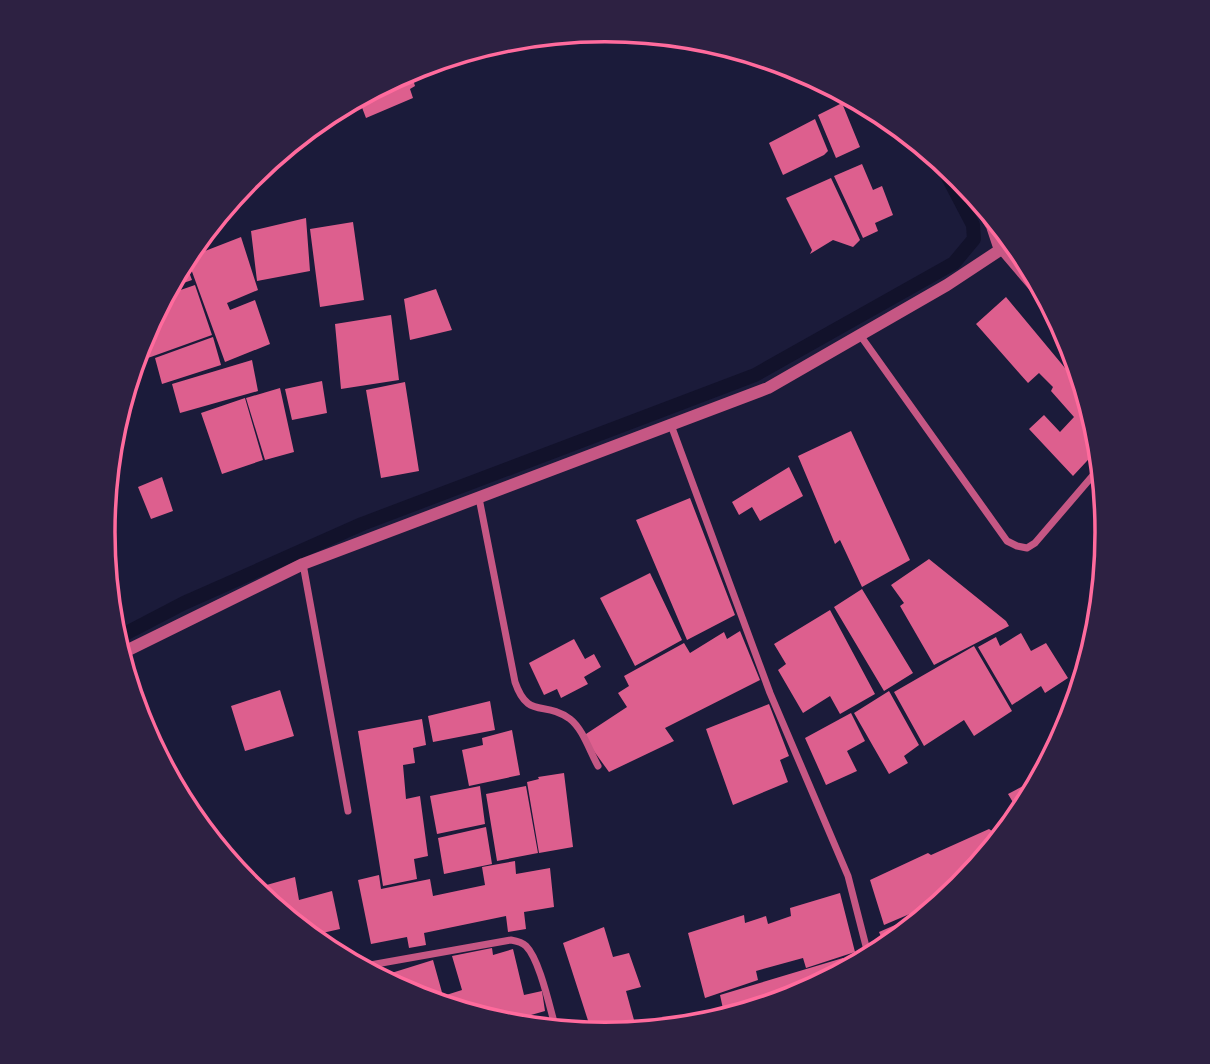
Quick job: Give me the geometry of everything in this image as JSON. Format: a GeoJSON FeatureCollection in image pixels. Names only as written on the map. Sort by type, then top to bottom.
{"type":"FeatureCollection","features":[{"type":"Feature","properties":{"kind":"street"},"geometry":{"type":"LineString","coordinates":[[995,236],[1000,250],[1022,276]]}},
{"type":"Feature","properties":{"kind":"street"},"geometry":{"type":"LineString","coordinates":[[130,649],[303,564],[768,388],[947,285],[1000,250]]}},
{"type":"Feature","properties":{"kind":"street"},"geometry":{"type":"LineString","coordinates":[[860,335],[1007,541],[1027,548],[1035,543],[1092,477]]}},
{"type":"Feature","properties":{"kind":"street"},"geometry":{"type":"LineString","coordinates":[[671,425],[771,692],[848,876],[866,946]]}},
{"type":"Feature","properties":{"kind":"street"},"geometry":{"type":"LineString","coordinates":[[479,498],[515,682],[521,698],[532,706],[559,713],[572,721],[598,766]]}},
{"type":"Feature","properties":{"kind":"street"},"geometry":{"type":"LineString","coordinates":[[303,564],[348,811]]}},
{"type":"Feature","properties":{"kind":"street"},"geometry":{"type":"LineString","coordinates":[[382,968],[511,940],[521,942],[529,950],[543,983],[553,1019]]}},
{"type":"Feature","properties":{"kind":"building"},"geometry":{"type":"Polygon","coordinates":[[[413,81],[415,86],[410,89],[413,98],[366,118],[362,107],[413,81]]]}},
{"type":"Feature","properties":{"kind":"building"},"geometry":{"type":"Polygon","coordinates":[[[842,104],[860,147],[836,158],[818,115],[842,104]]]}},
{"type":"Feature","properties":{"kind":"building"},"geometry":{"type":"Polygon","coordinates":[[[815,119],[828,151],[783,175],[769,143],[815,119]]]}},
{"type":"Feature","properties":{"kind":"building"},"geometry":{"type":"Polygon","coordinates":[[[862,164],[873,190],[882,186],[893,215],[875,223],[878,231],[863,238],[834,176],[862,164]]]}},
{"type":"Feature","properties":{"kind":"building"},"geometry":{"type":"Polygon","coordinates":[[[831,178],[860,240],[853,247],[833,240],[810,254],[812,250],[786,198],[831,178]]]}},
{"type":"Feature","properties":{"kind":"building"},"geometry":{"type":"Polygon","coordinates":[[[306,218],[310,271],[257,281],[251,231],[306,218]]]}},
{"type":"Feature","properties":{"kind":"building"},"geometry":{"type":"Polygon","coordinates":[[[353,222],[364,300],[320,307],[310,229],[353,222]]]}},
{"type":"Feature","properties":{"kind":"building"},"geometry":{"type":"Polygon","coordinates":[[[241,237],[258,290],[227,303],[230,310],[255,300],[270,344],[225,362],[192,270],[204,251],[241,237]]]}},
{"type":"Feature","properties":{"kind":"building"},"geometry":{"type":"Polygon","coordinates":[[[190,273],[192,280],[184,283],[190,273]]]}},
{"type":"Feature","properties":{"kind":"building"},"geometry":{"type":"Polygon","coordinates":[[[195,285],[212,335],[147,358],[152,344],[179,290],[195,285]]]}},
{"type":"Feature","properties":{"kind":"building"},"geometry":{"type":"Polygon","coordinates":[[[436,289],[452,330],[410,340],[404,299],[436,289]]]}},
{"type":"Feature","properties":{"kind":"building"},"geometry":{"type":"Polygon","coordinates":[[[1006,297],[1068,372],[1089,458],[1073,476],[1029,429],[1044,415],[1060,432],[1074,417],[1051,391],[1053,387],[1039,373],[1028,383],[976,324],[1006,297]]]}},
{"type":"Feature","properties":{"kind":"building"},"geometry":{"type":"Polygon","coordinates":[[[391,315],[399,380],[341,389],[335,324],[391,315]]]}},
{"type":"Feature","properties":{"kind":"building"},"geometry":{"type":"Polygon","coordinates":[[[213,337],[221,365],[162,384],[155,358],[213,337]]]}},
{"type":"Feature","properties":{"kind":"building"},"geometry":{"type":"Polygon","coordinates":[[[252,360],[258,391],[180,413],[172,384],[252,360]]]}},
{"type":"Feature","properties":{"kind":"building"},"geometry":{"type":"Polygon","coordinates":[[[322,381],[327,413],[292,420],[285,389],[322,381]]]}},
{"type":"Feature","properties":{"kind":"building"},"geometry":{"type":"Polygon","coordinates":[[[405,382],[419,471],[381,478],[366,390],[405,382]]]}},
{"type":"Feature","properties":{"kind":"building"},"geometry":{"type":"Polygon","coordinates":[[[280,388],[294,452],[265,460],[246,398],[280,388]]]}},
{"type":"Feature","properties":{"kind":"building"},"geometry":{"type":"Polygon","coordinates":[[[245,398],[263,460],[222,474],[201,413],[245,398]]]}},
{"type":"Feature","properties":{"kind":"building"},"geometry":{"type":"Polygon","coordinates":[[[851,431],[910,560],[862,587],[840,540],[835,544],[798,456],[851,431]]]}},
{"type":"Feature","properties":{"kind":"building"},"geometry":{"type":"Polygon","coordinates":[[[789,467],[803,496],[760,521],[752,507],[739,515],[732,502],[789,467]]]}},
{"type":"Feature","properties":{"kind":"building"},"geometry":{"type":"Polygon","coordinates":[[[162,477],[173,511],[151,519],[138,487],[162,477]]]}},
{"type":"Feature","properties":{"kind":"building"},"geometry":{"type":"Polygon","coordinates":[[[690,498],[735,615],[687,640],[636,520],[690,498]]]}},
{"type":"Feature","properties":{"kind":"building"},"geometry":{"type":"Polygon","coordinates":[[[929,559],[1009,626],[934,665],[900,606],[904,603],[891,585],[929,559]]]}},
{"type":"Feature","properties":{"kind":"building"},"geometry":{"type":"Polygon","coordinates":[[[650,573],[682,640],[635,666],[600,598],[650,573]]]}},
{"type":"Feature","properties":{"kind":"building"},"geometry":{"type":"Polygon","coordinates":[[[862,589],[913,673],[884,691],[834,607],[862,589]]]}},
{"type":"Feature","properties":{"kind":"building"},"geometry":{"type":"Polygon","coordinates":[[[830,610],[875,694],[840,714],[830,696],[803,713],[778,670],[786,664],[774,644],[830,610]]]}},
{"type":"Feature","properties":{"kind":"building"},"geometry":{"type":"Polygon","coordinates":[[[740,631],[760,680],[665,728],[674,741],[609,772],[583,736],[627,707],[618,693],[629,686],[624,676],[684,643],[690,653],[724,632],[727,639],[740,631]]]}},
{"type":"Feature","properties":{"kind":"building"},"geometry":{"type":"Polygon","coordinates":[[[1021,633],[1031,651],[1046,643],[1068,678],[1045,693],[1041,686],[1012,705],[978,647],[996,637],[1000,646],[1021,633]]]}},
{"type":"Feature","properties":{"kind":"building"},"geometry":{"type":"Polygon","coordinates":[[[574,639],[585,659],[594,654],[601,667],[584,677],[588,684],[561,698],[557,689],[544,695],[529,663],[574,639]]]}},
{"type":"Feature","properties":{"kind":"building"},"geometry":{"type":"Polygon","coordinates":[[[974,646],[1012,711],[974,736],[964,720],[924,746],[894,692],[974,646]]]}},
{"type":"Feature","properties":{"kind":"building"},"geometry":{"type":"Polygon","coordinates":[[[280,690],[294,736],[245,751],[231,706],[280,690]]]}},
{"type":"Feature","properties":{"kind":"building"},"geometry":{"type":"Polygon","coordinates":[[[889,691],[919,745],[904,756],[908,763],[889,774],[854,713],[889,691]]]}},
{"type":"Feature","properties":{"kind":"building"},"geometry":{"type":"Polygon","coordinates":[[[490,701],[495,730],[433,742],[428,716],[490,701]]]}},
{"type":"Feature","properties":{"kind":"building"},"geometry":{"type":"Polygon","coordinates":[[[769,704],[789,756],[780,760],[788,782],[733,805],[706,729],[769,704]]]}},
{"type":"Feature","properties":{"kind":"building"},"geometry":{"type":"Polygon","coordinates":[[[851,713],[865,741],[847,751],[857,771],[826,785],[805,738],[851,713]]]}},
{"type":"Feature","properties":{"kind":"building"},"geometry":{"type":"Polygon","coordinates":[[[422,719],[426,745],[413,748],[415,763],[403,765],[406,799],[420,796],[428,856],[414,859],[417,879],[383,886],[358,731],[422,719]]]}},
{"type":"Feature","properties":{"kind":"building"},"geometry":{"type":"Polygon","coordinates":[[[512,730],[520,775],[469,786],[462,750],[483,745],[482,738],[512,730]]]}},
{"type":"Feature","properties":{"kind":"building"},"geometry":{"type":"Polygon","coordinates":[[[564,773],[573,847],[539,853],[527,782],[539,779],[538,777],[564,773]]]}},
{"type":"Feature","properties":{"kind":"building"},"geometry":{"type":"Polygon","coordinates":[[[480,786],[485,824],[437,834],[430,796],[480,786]]]}},
{"type":"Feature","properties":{"kind":"building"},"geometry":{"type":"Polygon","coordinates":[[[526,786],[538,853],[497,861],[486,794],[526,786]]]}},
{"type":"Feature","properties":{"kind":"building"},"geometry":{"type":"Polygon","coordinates":[[[1023,786],[1013,802],[1008,794],[1023,786]]]}},
{"type":"Feature","properties":{"kind":"building"},"geometry":{"type":"Polygon","coordinates":[[[486,827],[492,864],[444,874],[438,838],[486,827]]]}},
{"type":"Feature","properties":{"kind":"building"},"geometry":{"type":"Polygon","coordinates":[[[989,829],[992,831],[973,855],[928,900],[913,913],[884,925],[870,880],[928,853],[931,855],[989,829]]]}},
{"type":"Feature","properties":{"kind":"building"},"geometry":{"type":"Polygon","coordinates":[[[515,861],[516,874],[550,868],[554,907],[524,912],[526,929],[508,932],[506,916],[424,933],[426,945],[409,948],[407,937],[371,944],[358,880],[379,875],[381,889],[430,879],[433,896],[485,885],[482,867],[515,861]]]}},
{"type":"Feature","properties":{"kind":"building"},"geometry":{"type":"Polygon","coordinates":[[[295,877],[299,900],[332,891],[340,929],[324,933],[266,885],[295,877]]]}},
{"type":"Feature","properties":{"kind":"building"},"geometry":{"type":"Polygon","coordinates":[[[840,893],[855,952],[806,968],[803,958],[756,971],[758,980],[705,998],[688,933],[744,915],[745,923],[766,916],[768,924],[791,916],[790,908],[840,893]]]}},
{"type":"Feature","properties":{"kind":"building"},"geometry":{"type":"Polygon","coordinates":[[[901,922],[881,936],[879,932],[901,922]]]}},
{"type":"Feature","properties":{"kind":"building"},"geometry":{"type":"Polygon","coordinates":[[[604,927],[613,957],[629,953],[641,987],[626,991],[634,1020],[588,1021],[563,943],[604,927]]]}},
{"type":"Feature","properties":{"kind":"building"},"geometry":{"type":"Polygon","coordinates":[[[492,948],[493,955],[513,949],[524,995],[542,991],[545,1011],[531,1016],[509,1013],[445,995],[462,990],[452,956],[492,948]]]}},
{"type":"Feature","properties":{"kind":"building"},"geometry":{"type":"Polygon","coordinates":[[[843,958],[793,985],[763,996],[723,1007],[720,995],[843,958]]]}},
{"type":"Feature","properties":{"kind":"building"},"geometry":{"type":"Polygon","coordinates":[[[433,960],[443,994],[392,973],[433,960]]]}},
{"type":"Feature","properties":{"kind":"waterway"},"geometry":{"type":"LineString","coordinates":[[125,634],[184,603],[362,524],[755,375],[954,263],[974,239],[973,225],[955,190]]}}]}
